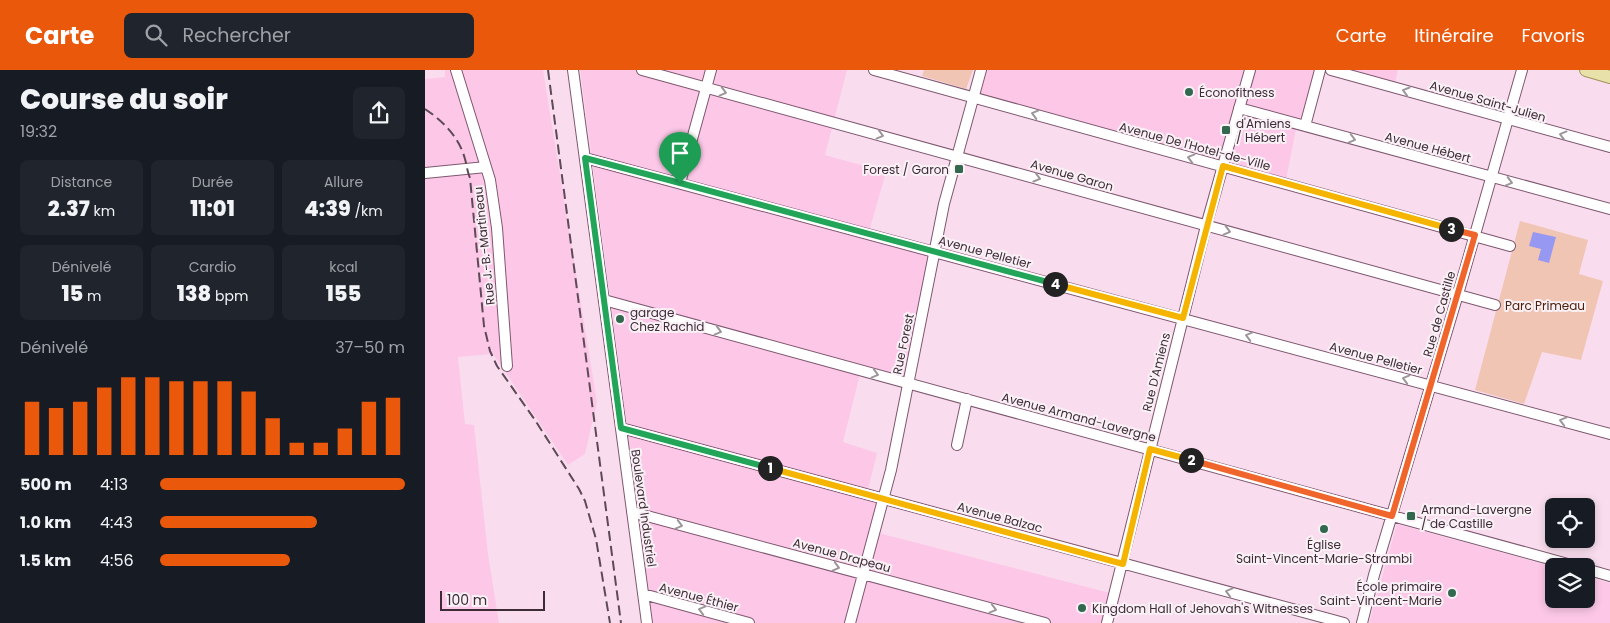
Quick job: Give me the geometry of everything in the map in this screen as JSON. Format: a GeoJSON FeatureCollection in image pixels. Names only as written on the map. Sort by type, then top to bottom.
{"type":"FeatureCollection","features":[{"type":"Feature","properties":{"kind":"main road"},"geometry":{"type":"LineString","coordinates":[[1586,70],[1610,77]]}},
{"type":"Feature","properties":{"kind":"street","name":"Rue J.-B.-Martineau"},"geometry":{"type":"LineString","coordinates":[[456,70],[490,180],[497,228],[507,366]]}},
{"type":"Feature","properties":{"kind":"street","name":"Boulevard Industriel"},"geometry":{"type":"LineString","coordinates":[[573,70],[647,623]]}},
{"type":"Feature","properties":{"kind":"street","name":"Avenue Garon"},"geometry":{"type":"LineString","coordinates":[[643,70],[1495,305]]}},
{"type":"Feature","properties":{"kind":"street"},"geometry":{"type":"LineString","coordinates":[[680,183],[711,70]]}},
{"type":"Feature","properties":{"kind":"street","name":"Avenue De l'Hotel-de-Ville"},"geometry":{"type":"LineString","coordinates":[[874,70],[1510,246]]}},
{"type":"Feature","properties":{"kind":"street","name":"Rue Forest"},"geometry":{"type":"LineString","coordinates":[[850,623],[894,455],[942,210],[981,70]]}},
{"type":"Feature","properties":{"kind":"street","name":"Rue D'Amiens"},"geometry":{"type":"LineString","coordinates":[[1107,623],[1206,226],[1250,70]]}},
{"type":"Feature","properties":{"kind":"street"},"geometry":{"type":"LineString","coordinates":[[1305,126],[1320,70]]}},
{"type":"Feature","properties":{"kind":"street","name":"Avenue Saint-Julien"},"geometry":{"type":"LineString","coordinates":[[1331,70],[1610,147]]}},
{"type":"Feature","properties":{"kind":"street","name":"Rue de Castille"},"geometry":{"type":"LineString","coordinates":[[1362,623],[1522,70]]}},
{"type":"Feature","properties":{"kind":"street","name":"Avenue Hébert"},"geometry":{"type":"LineString","coordinates":[[1239,108],[1610,209]]}},
{"type":"Feature","properties":{"kind":"street","name":"Avenue Pelletier"},"geometry":{"type":"LineString","coordinates":[[585,158],[1610,434]]}},
{"type":"Feature","properties":{"kind":"street"},"geometry":{"type":"LineString","coordinates":[[425,173],[486,167]]}},
{"type":"Feature","properties":{"kind":"street","name":"Avenue Armand-Lavergne"},"geometry":{"type":"LineString","coordinates":[[604,300],[1546,558]]}},
{"type":"Feature","properties":{"kind":"street"},"geometry":{"type":"LineString","coordinates":[[957,445],[967,399]]}},
{"type":"Feature","properties":{"kind":"street","name":"Avenue Balzac"},"geometry":{"type":"LineString","coordinates":[[621,428],[1344,623]]}},
{"type":"Feature","properties":{"kind":"street","name":"Avenue Drapeau"},"geometry":{"type":"LineString","coordinates":[[632,512],[1045,623]]}},
{"type":"Feature","properties":{"kind":"street"},"geometry":{"type":"LineString","coordinates":[[1595,572],[1610,576]]}},
{"type":"Feature","properties":{"kind":"street","name":"Avenue Éthier"},"geometry":{"type":"LineString","coordinates":[[643,594],[749,623]]}},
{"type":"Feature","properties":{"kind":"shaded area"},"geometry":{"type":"Polygon","coordinates":[[[445,70],[543,70],[597,402],[585,454],[568,465],[493,354],[458,357],[465,424],[474,425],[488,554],[499,623],[425,623],[425,79],[445,77],[445,70]]]}},
{"type":"Feature","properties":{"kind":"shaded area"},"geometry":{"type":"Polygon","coordinates":[[[580,70],[847,70],[825,155],[886,172],[870,228],[934,252],[908,382],[861,370],[843,442],[877,453],[867,494],[883,499],[875,532],[1114,594],[1107,623],[653,623],[580,70]]]}},
{"type":"Feature","properties":{"kind":"shaded area"},"geometry":{"type":"Polygon","coordinates":[[[987,70],[1320,70],[1305,126],[1297,124],[1286,180],[980,95],[987,70]]]}},
{"type":"Feature","properties":{"kind":"shaded area"},"geometry":{"type":"Polygon","coordinates":[[[1331,70],[1398,70],[1394,88],[1331,70]]]}},
{"type":"Feature","properties":{"kind":"shaded area","name":"École primaire Saint-Vincent-Marie"},"geometry":{"type":"Polygon","coordinates":[[[1397,524],[1545,565],[1545,608],[1595,608],[1595,579],[1610,583],[1610,623],[1369,623],[1397,524]]]}},
{"type":"Feature","properties":{"kind":"green space"},"geometry":{"type":"Polygon","coordinates":[[[924,70],[973,70],[966,89],[922,76],[924,70]]]}},
{"type":"Feature","properties":{"kind":"green space","name":"Parc Primeau"},"geometry":{"type":"Polygon","coordinates":[[[1520,221],[1588,240],[1579,274],[1603,281],[1581,360],[1542,352],[1524,404],[1475,390],[1520,221]]]}},
{"type":"Feature","properties":{"kind":"water"},"geometry":{"type":"Polygon","coordinates":[[[1533,232],[1556,237],[1549,263],[1538,260],[1541,249],[1529,246],[1533,232]]]}},
{"type":"Feature","properties":{"kind":"railway"},"geometry":{"type":"LineString","coordinates":[[548,70],[621,623]]}},
{"type":"Feature","properties":{"kind":"railway"},"geometry":{"type":"LineString","coordinates":[[425,109],[449,130],[459,144],[465,159],[470,178],[484,326],[490,351],[497,366],[535,420],[585,501],[596,539],[610,623]]}},
{"type":"Feature","properties":{"kind":"place","name":"Éconofitness"},"geometry":{"type":"Point","coordinates":[1189,92]}},
{"type":"Feature","properties":{"kind":"place","name":"d'Amiens / Hébert"},"geometry":{"type":"Point","coordinates":[1226,130]}},
{"type":"Feature","properties":{"kind":"place","name":"Forest / Garon"},"geometry":{"type":"Point","coordinates":[959,169]}},
{"type":"Feature","properties":{"kind":"place","name":"garage Chez Rachid"},"geometry":{"type":"Point","coordinates":[620,319]}},
{"type":"Feature","properties":{"kind":"place","name":"Armand-Lavergne / de Castille"},"geometry":{"type":"Point","coordinates":[1411,516]}},
{"type":"Feature","properties":{"kind":"place","name":"Église Saint-Vincent-Marie-Strambi"},"geometry":{"type":"Point","coordinates":[1324,529]}},
{"type":"Feature","properties":{"kind":"place","name":"École primaire Saint-Vincent-Marie"},"geometry":{"type":"Point","coordinates":[1452,593]}},
{"type":"Feature","properties":{"kind":"place","name":"Kingdom Hall of Jehovah's Witnesses"},"geometry":{"type":"Point","coordinates":[1082,608]}},
{"type":"Feature","properties":{"kind":"route"},"geometry":{"type":"LineString","coordinates":[[585,158],[680,183],[1183,318],[1223,166],[1475,235],[1392,516],[1150,449],[1123,564],[621,428],[585,158]]}}]}
